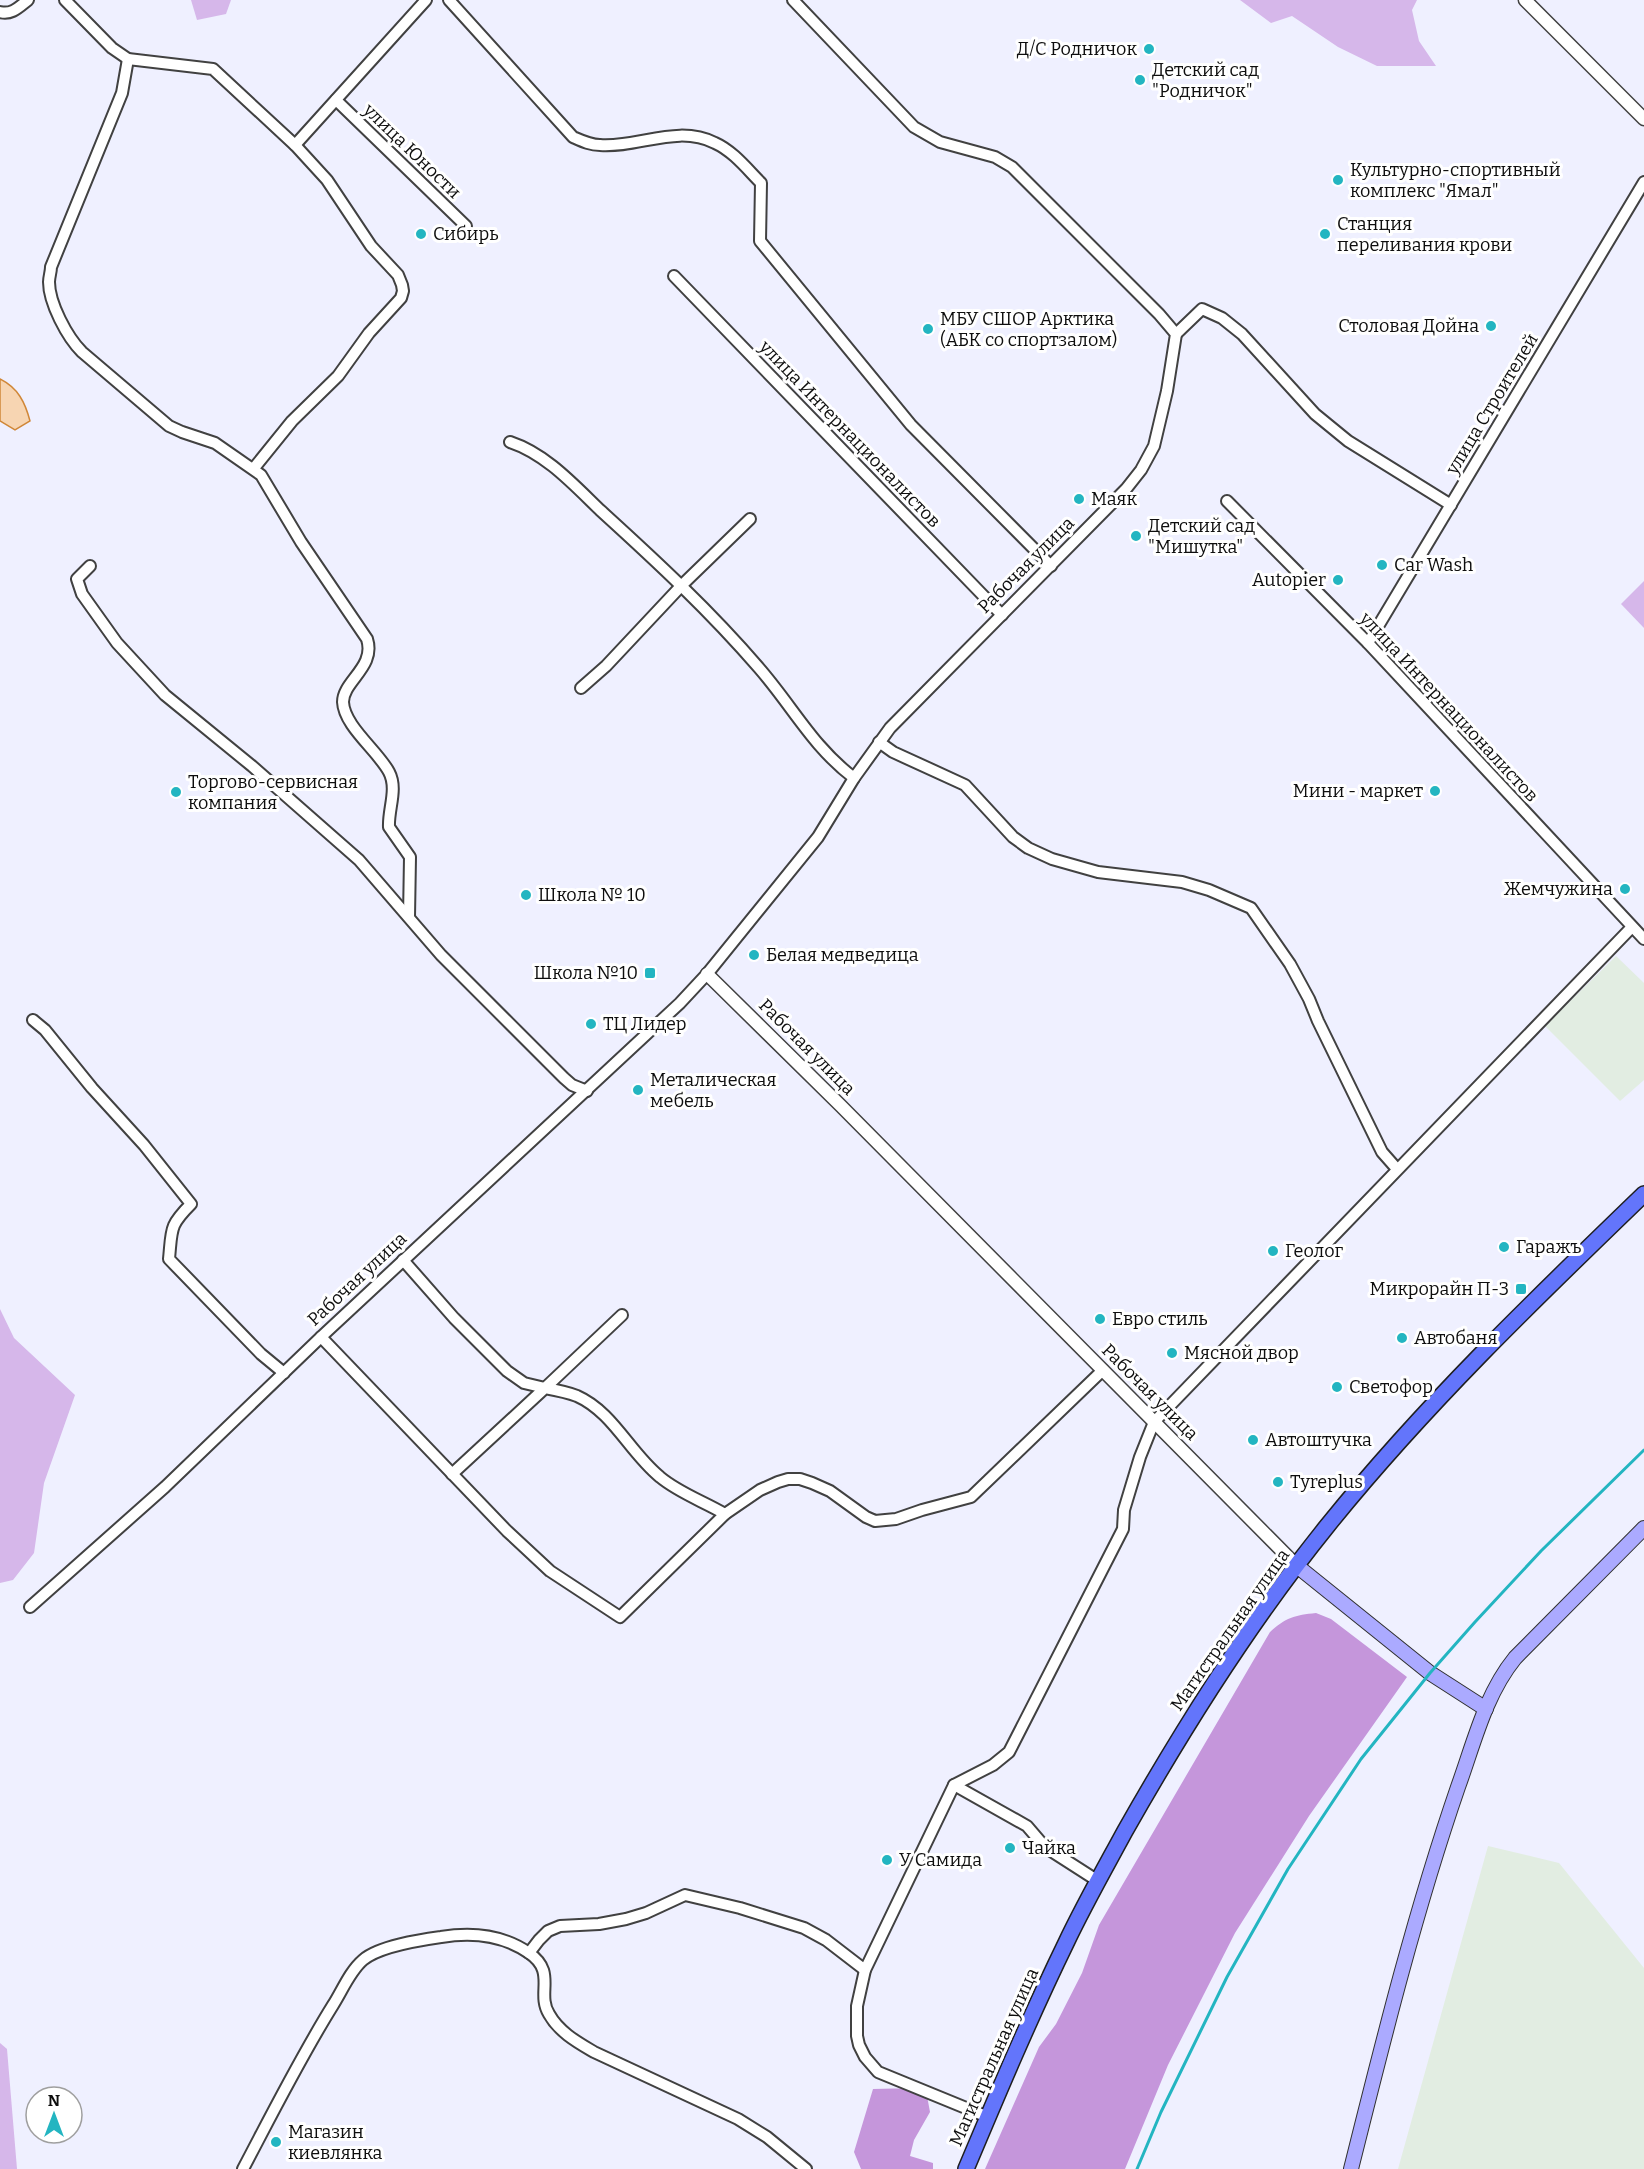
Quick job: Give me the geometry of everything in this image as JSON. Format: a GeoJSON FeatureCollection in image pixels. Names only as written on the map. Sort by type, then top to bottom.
{"type":"FeatureCollection","features":[{"type":"Feature","properties":{"kind":"main road","name":"Магистральная улица"},"geometry":{"type":"LineString","coordinates":[[966,2169],[1066,1942],[1098,1881],[1183,1733],[1236,1650],[1327,1526],[1425,1414],[1509,1326],[1644,1194]]}},
{"type":"Feature","properties":{"kind":"main road"},"geometry":{"type":"LineString","coordinates":[[1351,2169],[1428,1879],[1486,1709],[1500,1678],[1515,1658],[1644,1528]]}},
{"type":"Feature","properties":{"kind":"main road","name":"Рабочая улица"},"geometry":{"type":"LineString","coordinates":[[1297,1566],[1330,1595],[1430,1673],[1486,1709]]}},
{"type":"Feature","properties":{"kind":"street"},"geometry":{"type":"LineString","coordinates":[[0,12],[14,11],[28,0]]}},
{"type":"Feature","properties":{"kind":"street"},"geometry":{"type":"LineString","coordinates":[[65,0],[112,48],[128,59],[213,69],[295,145],[327,180],[371,246],[398,275],[403,291],[401,298],[369,333],[338,376],[292,421],[254,468]]}},
{"type":"Feature","properties":{"kind":"street"},"geometry":{"type":"LineString","coordinates":[[295,145],[426,0]]}},
{"type":"Feature","properties":{"kind":"street"},"geometry":{"type":"LineString","coordinates":[[449,0],[573,137],[588,144],[601,146],[685,135],[703,138],[718,144],[732,154],[761,183],[760,241],[911,425],[1050,566]]}},
{"type":"Feature","properties":{"kind":"street"},"geometry":{"type":"LineString","coordinates":[[793,0],[914,127],[940,142],[995,157],[1012,167],[1159,314],[1176,334],[1202,309],[1222,318],[1242,334],[1315,414],[1348,441],[1451,506]]}},
{"type":"Feature","properties":{"kind":"street"},"geometry":{"type":"LineString","coordinates":[[1525,0],[1644,119]]}},
{"type":"Feature","properties":{"kind":"street"},"geometry":{"type":"LineString","coordinates":[[128,59],[122,93],[51,267],[49,282],[52,296],[71,342],[82,352],[169,426],[215,443],[254,468],[268,484],[300,542],[367,639],[369,645],[367,658],[345,693],[343,701],[349,720],[389,772],[393,785],[389,827],[410,857],[409,917]]}},
{"type":"Feature","properties":{"kind":"street","name":"улица Юности"},"geometry":{"type":"LineString","coordinates":[[336,100],[466,225]]}},
{"type":"Feature","properties":{"kind":"street","name":"улица Строителей"},"geometry":{"type":"LineString","coordinates":[[1368,643],[1644,182]]}},
{"type":"Feature","properties":{"kind":"street","name":"улица Интернационалистов"},"geometry":{"type":"LineString","coordinates":[[674,276],[1002,615]]}},
{"type":"Feature","properties":{"kind":"street","name":"Рабочая улица"},"geometry":{"type":"LineString","coordinates":[[30,1607],[165,1487],[321,1336],[660,1024],[707,974],[818,837],[879,742],[1126,489],[1149,459],[1167,391],[1176,334]]}},
{"type":"Feature","properties":{"kind":"street"},"geometry":{"type":"LineString","coordinates":[[510,442],[524,446],[553,467],[682,585],[760,669],[827,756],[854,778]]}},
{"type":"Feature","properties":{"kind":"street","name":"улица Интернационалистов"},"geometry":{"type":"LineString","coordinates":[[1227,501],[1368,643],[1644,939]]}},
{"type":"Feature","properties":{"kind":"street"},"geometry":{"type":"LineString","coordinates":[[581,688],[606,666],[682,585],[750,519]]}},
{"type":"Feature","properties":{"kind":"street"},"geometry":{"type":"LineString","coordinates":[[90,566],[77,579],[78,586],[117,643],[171,701],[259,772],[348,849],[441,956],[564,1078],[572,1085],[587,1091]]}},
{"type":"Feature","properties":{"kind":"street"},"geometry":{"type":"LineString","coordinates":[[879,742],[893,752],[965,785],[1013,837],[1028,848],[1052,859],[1098,872],[1182,882],[1209,890],[1251,908],[1290,964],[1382,1152],[1397,1169]]}},
{"type":"Feature","properties":{"kind":"street"},"geometry":{"type":"LineString","coordinates":[[988,2117],[878,2072],[865,2057],[857,2036],[857,2006],[865,1970],[954,1785],[993,1765],[1008,1752],[1123,1529],[1124,1510],[1140,1457],[1154,1422],[1632,927]]}},
{"type":"Feature","properties":{"kind":"street","name":"Рабочая улица"},"geometry":{"type":"LineString","coordinates":[[707,974],[1297,1566]]}},
{"type":"Feature","properties":{"kind":"street"},"geometry":{"type":"LineString","coordinates":[[33,1020],[45,1030],[92,1088],[144,1145],[191,1204],[175,1220],[169,1259],[261,1354],[284,1373]]}},
{"type":"Feature","properties":{"kind":"street"},"geometry":{"type":"LineString","coordinates":[[403,1260],[454,1318],[507,1371],[524,1383],[575,1395],[592,1404],[659,1477],[683,1493],[725,1514]]}},
{"type":"Feature","properties":{"kind":"street"},"geometry":{"type":"LineString","coordinates":[[452,1474],[622,1315]]}},
{"type":"Feature","properties":{"kind":"street"},"geometry":{"type":"LineString","coordinates":[[321,1336],[507,1531],[550,1570],[620,1617],[725,1514],[760,1490],[788,1479],[812,1483],[830,1491],[866,1517],[876,1521],[896,1519],[971,1497],[1103,1370]]}},
{"type":"Feature","properties":{"kind":"street"},"geometry":{"type":"LineString","coordinates":[[954,1785],[1027,1826],[1046,1847],[1098,1881]]}},
{"type":"Feature","properties":{"kind":"street"},"geometry":{"type":"LineString","coordinates":[[529,1953],[548,1931],[560,1926],[599,1924],[626,1919],[646,1913],[685,1895],[740,1908],[804,1928],[826,1940],[865,1970]]}},
{"type":"Feature","properties":{"kind":"street"},"geometry":{"type":"LineString","coordinates":[[243,2169],[314,2036],[363,1960],[374,1953],[391,1948],[462,1935],[493,1937],[529,1953],[543,1970],[546,1984],[545,2004],[548,2014],[573,2040],[738,2119],[767,2137],[806,2169]]}},
{"type":"Feature","properties":{"kind":"shaded area"},"geometry":{"type":"Polygon","coordinates":[[[191,0],[231,0],[226,14],[197,20],[191,0]]]}},
{"type":"Feature","properties":{"kind":"shaded area"},"geometry":{"type":"Polygon","coordinates":[[[1240,0],[1417,0],[1412,10],[1419,41],[1436,66],[1377,66],[1338,47],[1292,16],[1271,23],[1240,0]]]}},
{"type":"Feature","properties":{"kind":"shaded area"},"geometry":{"type":"Polygon","coordinates":[[[0,379],[16,391],[28,414],[30,421],[15,430],[0,421],[0,379]]]}},
{"type":"Feature","properties":{"kind":"shaded area"},"geometry":{"type":"Polygon","coordinates":[[[1644,581],[1644,628],[1621,604],[1644,581]]]}},
{"type":"Feature","properties":{"kind":"shaded area"},"geometry":{"type":"Polygon","coordinates":[[[1616,956],[1644,983],[1644,1080],[1620,1101],[1545,1026],[1616,956]]]}},
{"type":"Feature","properties":{"kind":"shaded area"},"geometry":{"type":"Polygon","coordinates":[[[0,1309],[14,1338],[75,1395],[44,1483],[34,1553],[13,1580],[0,1583],[0,1309]]]}},
{"type":"Feature","properties":{"kind":"shaded area"},"geometry":{"type":"Polygon","coordinates":[[[1316,1613],[1331,1619],[1407,1677],[1309,1816],[1235,1933],[1168,2065],[1125,2169],[985,2169],[1039,2047],[1056,2024],[1082,1973],[1099,1925],[1270,1632],[1291,1618],[1316,1613]]]}},
{"type":"Feature","properties":{"kind":"shaded area"},"geometry":{"type":"Polygon","coordinates":[[[1488,1846],[1559,1863],[1644,1968],[1644,2169],[1398,2169],[1488,1846]]]}},
{"type":"Feature","properties":{"kind":"shaded area"},"geometry":{"type":"Polygon","coordinates":[[[0,2043],[7,2049],[17,2169],[0,2169],[0,2043]]]}},
{"type":"Feature","properties":{"kind":"shaded area"},"geometry":{"type":"Polygon","coordinates":[[[873,2089],[908,2089],[927,2096],[930,2112],[914,2140],[910,2156],[933,2163],[933,2169],[861,2169],[854,2152],[873,2089]]]}},
{"type":"Feature","properties":{"kind":"railway"},"geometry":{"type":"LineString","coordinates":[[1137,2169],[1161,2112],[1227,1977],[1288,1869],[1361,1759],[1430,1673],[1475,1622],[1541,1551],[1644,1450]]}},
{"type":"Feature","properties":{"kind":"place","name":"Д/С Родничок"},"geometry":{"type":"Point","coordinates":[1149,49]}},
{"type":"Feature","properties":{"kind":"place","name":"Детский сад \"Родничок\""},"geometry":{"type":"Point","coordinates":[1140,80]}},
{"type":"Feature","properties":{"kind":"place","name":"Культурно-спортивный комплекс \"Ямал\""},"geometry":{"type":"Point","coordinates":[1338,180]}},
{"type":"Feature","properties":{"kind":"place","name":"Сибирь"},"geometry":{"type":"Point","coordinates":[421,234]}},
{"type":"Feature","properties":{"kind":"place","name":"Станция переливания крови"},"geometry":{"type":"Point","coordinates":[1325,234]}},
{"type":"Feature","properties":{"kind":"place","name":"Столовая Дойна"},"geometry":{"type":"Point","coordinates":[1491,326]}},
{"type":"Feature","properties":{"kind":"place","name":"МБУ СШОР Арктика (АБК со спортзалом)"},"geometry":{"type":"Point","coordinates":[928,329]}},
{"type":"Feature","properties":{"kind":"place","name":"Маяк"},"geometry":{"type":"Point","coordinates":[1079,499]}},
{"type":"Feature","properties":{"kind":"place","name":"Детский сад \"Мишутка\""},"geometry":{"type":"Point","coordinates":[1136,536]}},
{"type":"Feature","properties":{"kind":"place","name":"Car Wash"},"geometry":{"type":"Point","coordinates":[1382,565]}},
{"type":"Feature","properties":{"kind":"place","name":"Autopier"},"geometry":{"type":"Point","coordinates":[1338,580]}},
{"type":"Feature","properties":{"kind":"place","name":"Мини - маркет"},"geometry":{"type":"Point","coordinates":[1435,791]}},
{"type":"Feature","properties":{"kind":"place","name":"Торгово-сервисная компания"},"geometry":{"type":"Point","coordinates":[176,792]}},
{"type":"Feature","properties":{"kind":"place","name":"Жемчужина"},"geometry":{"type":"Point","coordinates":[1625,889]}},
{"type":"Feature","properties":{"kind":"place","name":"Школа № 10"},"geometry":{"type":"Point","coordinates":[526,895]}},
{"type":"Feature","properties":{"kind":"place","name":"Белая медведица"},"geometry":{"type":"Point","coordinates":[754,955]}},
{"type":"Feature","properties":{"kind":"place","name":"Школа №10"},"geometry":{"type":"Point","coordinates":[650,973]}},
{"type":"Feature","properties":{"kind":"place","name":"ТЦ Лидер"},"geometry":{"type":"Point","coordinates":[591,1024]}},
{"type":"Feature","properties":{"kind":"place","name":"Металическая мебель"},"geometry":{"type":"Point","coordinates":[638,1090]}},
{"type":"Feature","properties":{"kind":"place","name":"Гаражъ"},"geometry":{"type":"Point","coordinates":[1504,1247]}},
{"type":"Feature","properties":{"kind":"place","name":"Геолог"},"geometry":{"type":"Point","coordinates":[1273,1251]}},
{"type":"Feature","properties":{"kind":"place","name":"Микрорайн П-3"},"geometry":{"type":"Point","coordinates":[1521,1289]}},
{"type":"Feature","properties":{"kind":"place","name":"Евро стиль"},"geometry":{"type":"Point","coordinates":[1100,1319]}},
{"type":"Feature","properties":{"kind":"place","name":"Автобаня"},"geometry":{"type":"Point","coordinates":[1402,1338]}},
{"type":"Feature","properties":{"kind":"place","name":"Мясной двор"},"geometry":{"type":"Point","coordinates":[1172,1353]}},
{"type":"Feature","properties":{"kind":"place","name":"Светофор"},"geometry":{"type":"Point","coordinates":[1337,1387]}},
{"type":"Feature","properties":{"kind":"place","name":"Автоштучка"},"geometry":{"type":"Point","coordinates":[1253,1440]}},
{"type":"Feature","properties":{"kind":"place","name":"Tyreplus"},"geometry":{"type":"Point","coordinates":[1278,1482]}},
{"type":"Feature","properties":{"kind":"place","name":"Чайка"},"geometry":{"type":"Point","coordinates":[1010,1848]}},
{"type":"Feature","properties":{"kind":"place","name":"У Самида"},"geometry":{"type":"Point","coordinates":[887,1860]}},
{"type":"Feature","properties":{"kind":"place","name":"Магазин киевлянка"},"geometry":{"type":"Point","coordinates":[276,2142]}}]}
